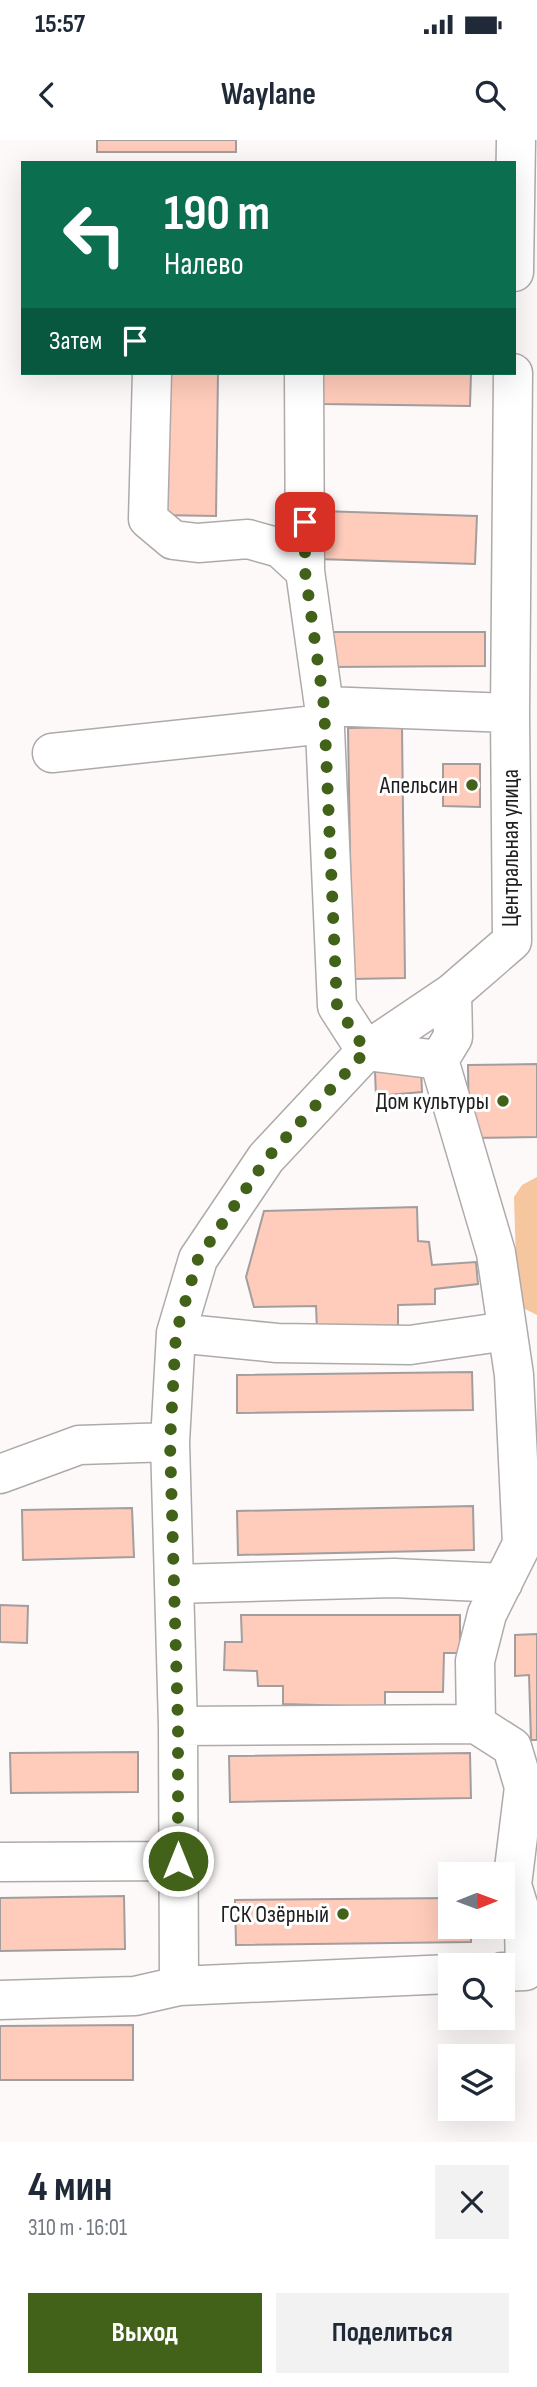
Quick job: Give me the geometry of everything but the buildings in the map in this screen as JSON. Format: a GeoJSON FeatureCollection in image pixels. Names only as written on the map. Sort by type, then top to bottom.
{"type":"FeatureCollection","features":[{"type":"Feature","properties":{"kind":"street"},"geometry":{"type":"LineString","coordinates":[[516,140],[516,161]]}},
{"type":"Feature","properties":{"kind":"street"},"geometry":{"type":"LineString","coordinates":[[152,375],[148,519],[173,540],[198,543],[248,539],[280,548],[305,571]]}},
{"type":"Feature","properties":{"kind":"street"},"geometry":{"type":"LineString","coordinates":[[304,375],[305,571],[325,715],[337,1006],[366,1051],[439,1060]]}},
{"type":"Feature","properties":{"kind":"street","name":"Центральная улица"},"geometry":{"type":"LineString","coordinates":[[179,1986],[178,1726],[170,1442],[176,1333],[198,1259],[259,1169],[366,1051],[452,993],[512,941],[510,713],[513,375]]}},
{"type":"Feature","properties":{"kind":"street"},"geometry":{"type":"LineString","coordinates":[[52,753],[325,715],[510,713]]}},
{"type":"Feature","properties":{"kind":"street"},"geometry":{"type":"LineString","coordinates":[[452,993],[453,1037],[439,1060],[496,1252],[514,1375],[522,1544],[487,1615],[475,1661],[477,1724]]}},
{"type":"Feature","properties":{"kind":"street"},"geometry":{"type":"LineString","coordinates":[[176,1333],[277,1343],[410,1345],[507,1331]]}},
{"type":"Feature","properties":{"kind":"street"},"geometry":{"type":"LineString","coordinates":[[0,1474],[79,1445],[170,1442]]}},
{"type":"Feature","properties":{"kind":"street"},"geometry":{"type":"LineString","coordinates":[[174,1584],[394,1578],[503,1583]]}},
{"type":"Feature","properties":{"kind":"street"},"geometry":{"type":"LineString","coordinates":[[178,1726],[477,1724],[512,1747],[524,1787],[512,1885],[524,1924],[525,1971],[515,1971]]}},
{"type":"Feature","properties":{"kind":"street"},"geometry":{"type":"LineString","coordinates":[[0,1862],[178,1861]]}},
{"type":"Feature","properties":{"kind":"street"},"geometry":{"type":"LineString","coordinates":[[0,2000],[135,1996],[179,1986],[438,1975]]}},
{"type":"Feature","properties":{"kind":"shaded area"},"geometry":{"type":"Polygon","coordinates":[[[537,1177],[537,1315],[525,1309],[517,1294],[514,1197],[522,1185],[537,1177]]]}},
{"type":"Feature","properties":{"kind":"place","name":"Апельсин"},"geometry":{"type":"Point","coordinates":[472,785]}},
{"type":"Feature","properties":{"kind":"place","name":"Дом культуры"},"geometry":{"type":"Point","coordinates":[503,1101]}},
{"type":"Feature","properties":{"kind":"place","name":"ГСК Озёрный"},"geometry":{"type":"Point","coordinates":[343,1914]}},
{"type":"Feature","properties":{"kind":"route"},"geometry":{"type":"LineString","coordinates":[[178,1861],[178,1726],[170,1442],[176,1333],[198,1259],[267,1158],[366,1051],[337,1006],[324,706],[315,626],[305,571],[305,522]]}}]}
